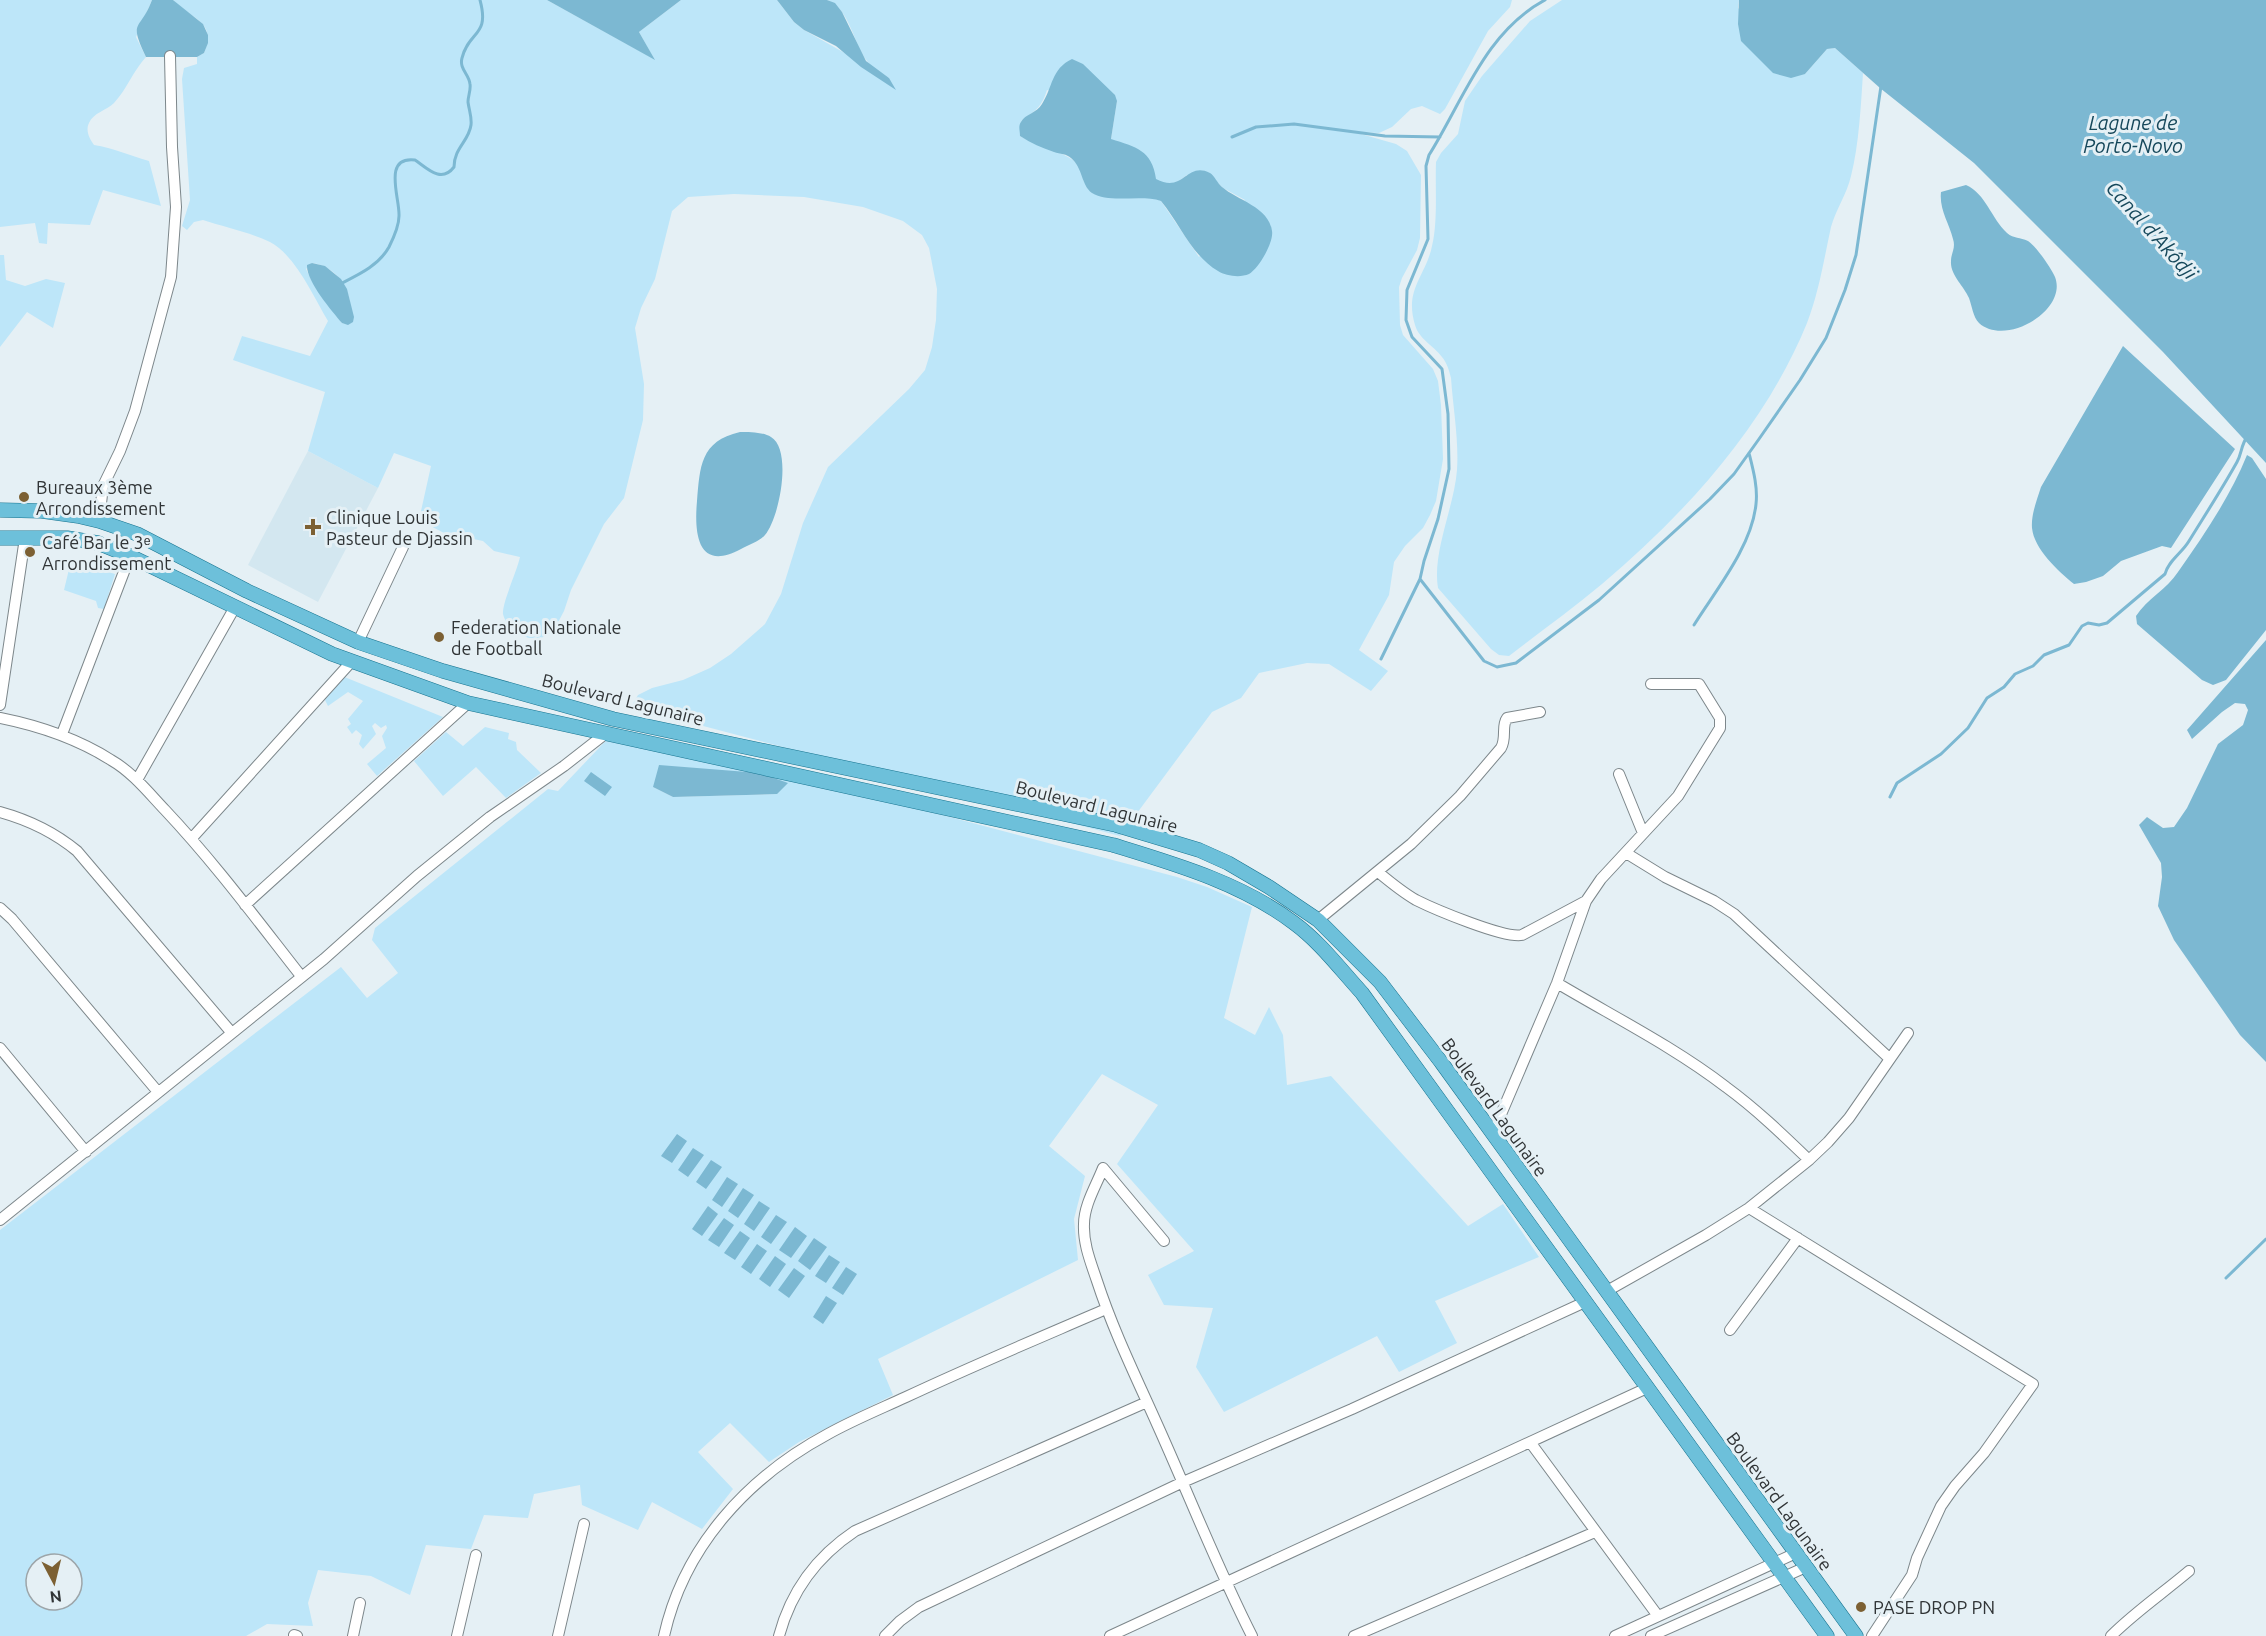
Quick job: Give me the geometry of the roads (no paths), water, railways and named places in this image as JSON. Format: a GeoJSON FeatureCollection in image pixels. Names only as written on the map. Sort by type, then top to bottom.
{"type":"FeatureCollection","features":[{"type":"Feature","properties":{"kind":"main road","name":"Boulevard Lagunaire"},"geometry":{"type":"LineString","coordinates":[[0,510],[42,511],[99,520],[137,534],[247,591],[358,642],[443,671],[613,718],[1116,825],[1198,850],[1228,863],[1269,887],[1318,920],[1380,982],[1493,1133],[1856,1636]]}},
{"type":"Feature","properties":{"kind":"main road","name":"Boulevard Lagunaire"},"geometry":{"type":"LineString","coordinates":[[0,538],[85,540],[130,556],[296,637],[352,661],[468,703],[1113,845],[1190,868],[1234,888],[1294,922],[1315,941],[1362,993],[1827,1636]]}},
{"type":"Feature","properties":{"kind":"street"},"geometry":{"type":"LineString","coordinates":[[99,520],[104,486],[135,411],[171,277],[176,207],[171,147],[170,56]]}},
{"type":"Feature","properties":{"kind":"street"},"geometry":{"type":"LineString","coordinates":[[0,705],[25,538]]}},
{"type":"Feature","properties":{"kind":"street"},"geometry":{"type":"LineString","coordinates":[[358,642],[403,547]]}},
{"type":"Feature","properties":{"kind":"street"},"geometry":{"type":"LineString","coordinates":[[62,734],[130,556]]}},
{"type":"Feature","properties":{"kind":"street"},"geometry":{"type":"LineString","coordinates":[[137,780],[235,607]]}},
{"type":"Feature","properties":{"kind":"street"},"geometry":{"type":"LineString","coordinates":[[192,838],[352,661]]}},
{"type":"Feature","properties":{"kind":"street"},"geometry":{"type":"LineString","coordinates":[[1493,1133],[1557,983],[1586,901],[1601,879],[1678,796],[1707,751],[1721,723],[1699,684],[1651,684]]}},
{"type":"Feature","properties":{"kind":"street"},"geometry":{"type":"LineString","coordinates":[[245,905],[468,703]]}},
{"type":"Feature","properties":{"kind":"street"},"geometry":{"type":"LineString","coordinates":[[1318,920],[1411,844],[1460,796],[1501,748],[1504,742],[1504,721],[1507,718],[1540,712]]}},
{"type":"Feature","properties":{"kind":"street"},"geometry":{"type":"LineString","coordinates":[[0,718],[62,734],[113,761],[137,780],[192,838],[301,976]]}},
{"type":"Feature","properties":{"kind":"street"},"geometry":{"type":"LineString","coordinates":[[0,1220],[301,976],[417,876],[490,817],[564,766],[605,734]]}},
{"type":"Feature","properties":{"kind":"street"},"geometry":{"type":"LineString","coordinates":[[1619,774],[1643,833]]}},
{"type":"Feature","properties":{"kind":"street"},"geometry":{"type":"LineString","coordinates":[[0,812],[32,822],[64,840],[77,851],[231,1032]]}},
{"type":"Feature","properties":{"kind":"street"},"geometry":{"type":"LineString","coordinates":[[1626,853],[1734,914],[1821,998],[1889,1058]]}},
{"type":"Feature","properties":{"kind":"street"},"geometry":{"type":"LineString","coordinates":[[1378,872],[1415,899],[1474,923],[1515,936],[1522,935],[1586,901]]}},
{"type":"Feature","properties":{"kind":"street"},"geometry":{"type":"LineString","coordinates":[[0,908],[12,919],[158,1092]]}},
{"type":"Feature","properties":{"kind":"street"},"geometry":{"type":"LineString","coordinates":[[1557,983],[1690,1062],[1725,1086],[1763,1116],[1809,1160]]}},
{"type":"Feature","properties":{"kind":"street"},"geometry":{"type":"LineString","coordinates":[[1607,1292],[1749,1208],[1809,1160],[1849,1118],[1908,1033]]}},
{"type":"Feature","properties":{"kind":"street"},"geometry":{"type":"LineString","coordinates":[[0,1048],[86,1152]]}},
{"type":"Feature","properties":{"kind":"street"},"geometry":{"type":"LineString","coordinates":[[1164,1241],[1103,1168],[1085,1211],[1084,1224],[1086,1245],[1106,1309],[1225,1582],[1252,1636]]}},
{"type":"Feature","properties":{"kind":"street"},"geometry":{"type":"LineString","coordinates":[[1749,1208],[2032,1384],[1984,1453],[1954,1486],[1941,1506],[1917,1557],[1912,1575],[1872,1636]]}},
{"type":"Feature","properties":{"kind":"street"},"geometry":{"type":"LineString","coordinates":[[1730,1330],[1798,1238]]}},
{"type":"Feature","properties":{"kind":"street"},"geometry":{"type":"LineString","coordinates":[[885,1636],[919,1607],[1183,1482],[1352,1409],[1585,1302]]}},
{"type":"Feature","properties":{"kind":"street"},"geometry":{"type":"LineString","coordinates":[[664,1636],[687,1570],[700,1546],[759,1479],[807,1445],[840,1428],[980,1362],[1106,1309]]}},
{"type":"Feature","properties":{"kind":"street"},"geometry":{"type":"LineString","coordinates":[[1110,1636],[1647,1388]]}},
{"type":"Feature","properties":{"kind":"street"},"geometry":{"type":"LineString","coordinates":[[779,1636],[796,1590],[809,1571],[835,1544],[855,1531],[1148,1402]]}},
{"type":"Feature","properties":{"kind":"street"},"geometry":{"type":"LineString","coordinates":[[1530,1442],[1658,1616]]}},
{"type":"Feature","properties":{"kind":"street"},"geometry":{"type":"LineString","coordinates":[[558,1636],[584,1524]]}},
{"type":"Feature","properties":{"kind":"street"},"geometry":{"type":"LineString","coordinates":[[1354,1636],[1595,1532]]}},
{"type":"Feature","properties":{"kind":"street"},"geometry":{"type":"LineString","coordinates":[[1615,1636],[1796,1553]]}},
{"type":"Feature","properties":{"kind":"street"},"geometry":{"type":"LineString","coordinates":[[457,1636],[476,1555]]}},
{"type":"Feature","properties":{"kind":"street"},"geometry":{"type":"LineString","coordinates":[[1650,1636],[1668,1633],[1806,1567]]}},
{"type":"Feature","properties":{"kind":"street"},"geometry":{"type":"LineString","coordinates":[[2111,1636],[2130,1617],[2160,1596],[2188,1571]]}},
{"type":"Feature","properties":{"kind":"street"},"geometry":{"type":"LineString","coordinates":[[353,1636],[360,1603]]}},
{"type":"Feature","properties":{"kind":"water"},"geometry":{"type":"Polygon","coordinates":[[[152,0],[173,0],[203,24],[208,35],[204,53],[197,57],[146,57],[137,31],[152,0]]]}},
{"type":"Feature","properties":{"kind":"water"},"geometry":{"type":"Polygon","coordinates":[[[547,0],[681,0],[639,32],[655,60],[547,0]]]}},
{"type":"Feature","properties":{"kind":"water"},"geometry":{"type":"Polygon","coordinates":[[[777,0],[827,0],[835,3],[842,12],[866,61],[889,78],[896,90],[861,67],[836,46],[804,30],[794,22],[777,0]]]}},
{"type":"Feature","properties":{"kind":"water","name":"Lagune de Porto-Novo"},"geometry":{"type":"Polygon","coordinates":[[[1739,0],[2266,0],[2266,463],[2163,352],[1974,163],[1880,88],[1835,48],[1827,49],[1805,74],[1791,78],[1773,73],[1741,41],[1738,24],[1739,0]]]}},
{"type":"Feature","properties":{"kind":"water"},"geometry":{"type":"Polygon","coordinates":[[[1072,59],[1083,64],[1115,95],[1117,101],[1111,139],[1135,148],[1147,156],[1156,179],[1165,183],[1173,183],[1195,171],[1202,170],[1210,173],[1228,192],[1252,205],[1265,216],[1272,231],[1271,242],[1253,271],[1237,276],[1218,271],[1201,257],[1161,201],[1144,198],[1107,198],[1092,193],[1088,190],[1075,162],[1069,157],[1041,147],[1020,136],[1021,122],[1040,107],[1056,73],[1072,59]]]}},
{"type":"Feature","properties":{"kind":"water"},"geometry":{"type":"Polygon","coordinates":[[[1966,185],[1979,194],[2007,233],[2028,241],[2035,247],[2055,277],[2057,290],[2052,302],[2044,313],[2018,328],[2004,331],[1990,329],[1979,323],[1969,298],[1951,266],[1954,242],[1943,210],[1941,192],[1966,185]]]}},
{"type":"Feature","properties":{"kind":"water"},"geometry":{"type":"Polygon","coordinates":[[[312,263],[325,266],[341,279],[347,289],[354,317],[353,322],[348,325],[342,323],[320,296],[308,272],[307,265],[312,263]]]}},
{"type":"Feature","properties":{"kind":"water"},"geometry":{"type":"Polygon","coordinates":[[[2123,346],[2235,449],[2171,548],[2162,546],[2121,561],[2103,576],[2074,584],[2054,566],[2037,544],[2032,528],[2033,512],[2041,487],[2123,346]]]}},
{"type":"Feature","properties":{"kind":"water"},"geometry":{"type":"Polygon","coordinates":[[[740,432],[764,434],[778,444],[781,456],[782,485],[775,515],[765,535],[727,555],[716,556],[707,553],[698,537],[696,514],[701,467],[710,449],[717,442],[740,432]]]}},
{"type":"Feature","properties":{"kind":"water"},"geometry":{"type":"Polygon","coordinates":[[[2247,455],[2252,458],[2266,479],[2266,630],[2226,680],[2213,685],[2202,680],[2137,624],[2136,616],[2173,578],[2188,558],[2225,501],[2247,455]]]}},
{"type":"Feature","properties":{"kind":"water"},"geometry":{"type":"Polygon","coordinates":[[[2266,640],[2266,1062],[2240,1035],[2174,940],[2158,906],[2162,877],[2161,863],[2139,825],[2147,817],[2163,828],[2174,827],[2187,808],[2218,744],[2243,725],[2248,710],[2245,704],[2235,703],[2192,739],[2187,730],[2266,640]]]}},
{"type":"Feature","properties":{"kind":"water"},"geometry":{"type":"Polygon","coordinates":[[[659,765],[760,773],[788,783],[777,794],[673,797],[653,787],[659,765]]]}},
{"type":"Feature","properties":{"kind":"water"},"geometry":{"type":"Polygon","coordinates":[[[591,772],[612,787],[605,796],[584,781],[591,772]]]}},
{"type":"Feature","properties":{"kind":"water"},"geometry":{"type":"Polygon","coordinates":[[[677,1134],[687,1141],[672,1163],[661,1156],[677,1134]]]}},
{"type":"Feature","properties":{"kind":"water"},"geometry":{"type":"Polygon","coordinates":[[[693,1148],[704,1155],[688,1177],[678,1170],[693,1148]]]}},
{"type":"Feature","properties":{"kind":"water"},"geometry":{"type":"Polygon","coordinates":[[[711,1160],[722,1167],[706,1189],[696,1182],[711,1160]]]}},
{"type":"Feature","properties":{"kind":"water"},"geometry":{"type":"Polygon","coordinates":[[[727,1177],[738,1184],[722,1207],[712,1200],[727,1177]]]}},
{"type":"Feature","properties":{"kind":"water"},"geometry":{"type":"Polygon","coordinates":[[[743,1188],[754,1195],[738,1218],[728,1211],[743,1188]]]}},
{"type":"Feature","properties":{"kind":"water"},"geometry":{"type":"Polygon","coordinates":[[[759,1201],[770,1208],[754,1231],[744,1224],[759,1201]]]}},
{"type":"Feature","properties":{"kind":"water"},"geometry":{"type":"Polygon","coordinates":[[[708,1206],[718,1214],[702,1236],[692,1229],[708,1206]]]}},
{"type":"Feature","properties":{"kind":"water"},"geometry":{"type":"Polygon","coordinates":[[[776,1215],[787,1222],[771,1244],[761,1237],[776,1215]]]}},
{"type":"Feature","properties":{"kind":"water"},"geometry":{"type":"Polygon","coordinates":[[[724,1218],[734,1225],[719,1247],[708,1240],[724,1218]]]}},
{"type":"Feature","properties":{"kind":"water"},"geometry":{"type":"Polygon","coordinates":[[[795,1227],[807,1236],[791,1258],[779,1250],[795,1227]]]}},
{"type":"Feature","properties":{"kind":"water"},"geometry":{"type":"Polygon","coordinates":[[[740,1231],[750,1238],[735,1260],[724,1253],[740,1231]]]}},
{"type":"Feature","properties":{"kind":"water"},"geometry":{"type":"Polygon","coordinates":[[[814,1238],[827,1247],[810,1270],[798,1261],[814,1238]]]}},
{"type":"Feature","properties":{"kind":"water"},"geometry":{"type":"Polygon","coordinates":[[[757,1244],[767,1251],[751,1274],[741,1267],[757,1244]]]}},
{"type":"Feature","properties":{"kind":"water"},"geometry":{"type":"Polygon","coordinates":[[[829,1255],[840,1262],[826,1283],[815,1276],[829,1255]]]}},
{"type":"Feature","properties":{"kind":"water"},"geometry":{"type":"Polygon","coordinates":[[[775,1256],[786,1264],[770,1287],[759,1279],[775,1256]]]}},
{"type":"Feature","properties":{"kind":"water"},"geometry":{"type":"Polygon","coordinates":[[[846,1267],[857,1274],[843,1295],[832,1288],[846,1267]]]}},
{"type":"Feature","properties":{"kind":"water"},"geometry":{"type":"Polygon","coordinates":[[[794,1268],[805,1276],[789,1298],[778,1290],[794,1268]]]}},
{"type":"Feature","properties":{"kind":"water"},"geometry":{"type":"Polygon","coordinates":[[[826,1296],[837,1303],[823,1324],[813,1317],[826,1296]]]}},
{"type":"Feature","properties":{"kind":"waterway"},"geometry":{"type":"LineString","coordinates":[[342,283],[374,264],[391,243],[399,220],[395,180],[399,165],[405,161],[415,160],[439,174],[449,172],[454,167],[456,155],[471,125],[468,102],[470,84],[461,62],[465,49],[481,27],[480,0]]}},
{"type":"Feature","properties":{"kind":"waterway"},"geometry":{"type":"LineString","coordinates":[[1381,659],[1420,579],[1438,519],[1449,469],[1448,414],[1442,369],[1412,337],[1406,320],[1407,290],[1428,239],[1426,166],[1429,155],[1477,69],[1491,49],[1506,30],[1545,0]]}},
{"type":"Feature","properties":{"kind":"waterway"},"geometry":{"type":"LineString","coordinates":[[1420,579],[1484,661],[1497,667],[1516,663],[1599,600],[1710,499],[1734,474],[1800,380],[1826,338],[1845,290],[1856,255],[1881,86]]}},
{"type":"Feature","properties":{"kind":"waterway"},"geometry":{"type":"LineString","coordinates":[[1232,137],[1256,127],[1294,124],[1385,136],[1440,137]]}},
{"type":"Feature","properties":{"kind":"waterway"},"geometry":{"type":"LineString","coordinates":[[1890,797],[1897,783],[1941,754],[1968,728],[1987,698],[2004,687],[2015,674],[2033,666],[2044,655],[2069,645],[2082,626],[2088,623],[2099,625],[2107,623],[2165,574],[2169,565],[2189,541],[2239,459],[2247,437]]}},
{"type":"Feature","properties":{"kind":"waterway"},"geometry":{"type":"LineString","coordinates":[[1694,625],[1732,567],[1748,536],[1756,504],[1755,478],[1749,453]]}},
{"type":"Feature","properties":{"kind":"waterway"},"geometry":{"type":"LineString","coordinates":[[2226,1278],[2266,1239]]}},
{"type":"Feature","properties":{"kind":"place","name":"Bureaux 3ème Arrondissement"},"geometry":{"type":"Point","coordinates":[24,497]}},
{"type":"Feature","properties":{"kind":"place","name":"Clinique Louis Pasteur de Djassin"},"geometry":{"type":"Point","coordinates":[313,527]}},
{"type":"Feature","properties":{"kind":"place","name":"Café Bar le 3ᵉ Arrondissement"},"geometry":{"type":"Point","coordinates":[30,552]}},
{"type":"Feature","properties":{"kind":"place","name":"Federation Nationale de Football"},"geometry":{"type":"Point","coordinates":[439,637]}},
{"type":"Feature","properties":{"kind":"place","name":"PASE DROP PN"},"geometry":{"type":"Point","coordinates":[1861,1607]}},
{"type":"Feature","properties":{"kind":"water label","name":"Canal d'Akôdji"},"geometry":{"type":"Point","coordinates":[2152,230]}}]}
